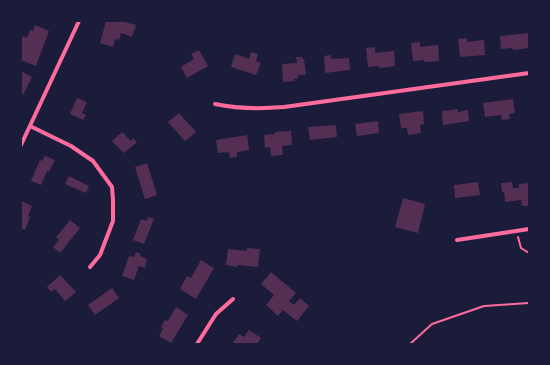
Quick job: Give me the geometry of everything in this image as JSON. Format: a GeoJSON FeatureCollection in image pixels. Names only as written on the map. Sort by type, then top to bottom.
{"type":"FeatureCollection","features":[{"type":"Feature","properties":{"kind":"street"},"geometry":{"type":"LineString","coordinates":[[21,145],[79,21]]}},
{"type":"Feature","properties":{"kind":"street"},"geometry":{"type":"LineString","coordinates":[[215,104],[256,109],[284,107],[529,73]]}},
{"type":"Feature","properties":{"kind":"street"},"geometry":{"type":"LineString","coordinates":[[30,126],[72,146],[93,161],[112,187],[113,221],[100,255],[90,267]]}},
{"type":"Feature","properties":{"kind":"street"},"geometry":{"type":"LineString","coordinates":[[457,240],[529,229]]}},
{"type":"Feature","properties":{"kind":"street"},"geometry":{"type":"LineString","coordinates":[[197,344],[216,314],[233,299]]}},
{"type":"Feature","properties":{"kind":"lane"},"geometry":{"type":"LineString","coordinates":[[410,344],[432,324],[484,306],[529,303]]}},
{"type":"Feature","properties":{"kind":"path"},"geometry":{"type":"LineString","coordinates":[[517,231],[521,248],[529,253]]}},
{"type":"Feature","properties":{"kind":"building"},"geometry":{"type":"Polygon","coordinates":[[[106,21],[125,21],[136,25],[132,37],[121,33],[119,40],[115,39],[113,47],[100,43],[106,21]]]}},
{"type":"Feature","properties":{"kind":"building"},"geometry":{"type":"Polygon","coordinates":[[[35,25],[49,31],[36,66],[21,60],[21,41],[23,36],[27,38],[30,30],[33,31],[35,25]]]}},
{"type":"Feature","properties":{"kind":"building"},"geometry":{"type":"Polygon","coordinates":[[[528,33],[529,48],[513,50],[512,48],[501,49],[500,36],[528,33]]]}},
{"type":"Feature","properties":{"kind":"building"},"geometry":{"type":"Polygon","coordinates":[[[467,38],[467,42],[484,40],[485,55],[460,57],[458,39],[467,38]]]}},
{"type":"Feature","properties":{"kind":"building"},"geometry":{"type":"Polygon","coordinates":[[[420,42],[420,47],[438,45],[439,61],[413,61],[411,43],[420,42]]]}},
{"type":"Feature","properties":{"kind":"building"},"geometry":{"type":"Polygon","coordinates":[[[375,47],[375,53],[394,51],[395,66],[379,68],[379,66],[368,67],[366,48],[375,47]]]}},
{"type":"Feature","properties":{"kind":"building"},"geometry":{"type":"Polygon","coordinates":[[[199,50],[208,66],[187,78],[181,67],[194,59],[191,54],[199,50]]]}},
{"type":"Feature","properties":{"kind":"building"},"geometry":{"type":"Polygon","coordinates":[[[251,52],[258,54],[256,61],[261,63],[256,75],[231,67],[235,54],[249,59],[251,52]]]}},
{"type":"Feature","properties":{"kind":"building"},"geometry":{"type":"Polygon","coordinates":[[[331,55],[331,59],[349,58],[350,70],[325,73],[324,56],[331,55]]]}},
{"type":"Feature","properties":{"kind":"building"},"geometry":{"type":"Polygon","coordinates":[[[296,57],[302,57],[302,59],[304,59],[306,75],[298,75],[298,78],[294,79],[295,81],[283,82],[282,64],[297,63],[296,57]]]}},
{"type":"Feature","properties":{"kind":"building"},"geometry":{"type":"Polygon","coordinates":[[[21,71],[32,77],[23,95],[21,94],[21,71]]]}},
{"type":"Feature","properties":{"kind":"building"},"geometry":{"type":"Polygon","coordinates":[[[77,98],[87,102],[82,113],[86,115],[83,120],[70,114],[77,98]]]}},
{"type":"Feature","properties":{"kind":"building"},"geometry":{"type":"Polygon","coordinates":[[[513,99],[515,113],[509,114],[510,119],[502,120],[501,115],[485,117],[483,103],[513,99]]]}},
{"type":"Feature","properties":{"kind":"building"},"geometry":{"type":"Polygon","coordinates":[[[458,109],[458,112],[468,110],[469,121],[443,125],[442,111],[458,109]]]}},
{"type":"Feature","properties":{"kind":"building"},"geometry":{"type":"Polygon","coordinates":[[[423,111],[424,124],[420,125],[421,133],[408,135],[407,128],[401,128],[399,114],[423,111]]]}},
{"type":"Feature","properties":{"kind":"building"},"geometry":{"type":"Polygon","coordinates":[[[179,113],[196,132],[185,141],[168,122],[179,113]]]}},
{"type":"Feature","properties":{"kind":"building"},"geometry":{"type":"Polygon","coordinates":[[[378,121],[379,133],[357,136],[355,124],[378,121]]]}},
{"type":"Feature","properties":{"kind":"building"},"geometry":{"type":"Polygon","coordinates":[[[336,125],[337,137],[310,140],[308,127],[336,125]]]}},
{"type":"Feature","properties":{"kind":"building"},"geometry":{"type":"Polygon","coordinates":[[[291,131],[292,145],[282,146],[283,155],[271,156],[270,147],[265,148],[264,135],[275,134],[275,132],[291,131]]]}},
{"type":"Feature","properties":{"kind":"building"},"geometry":{"type":"Polygon","coordinates":[[[122,132],[131,141],[133,138],[137,142],[124,153],[112,141],[122,132]]]}},
{"type":"Feature","properties":{"kind":"building"},"geometry":{"type":"Polygon","coordinates":[[[247,135],[249,150],[237,152],[237,157],[230,158],[229,152],[218,153],[216,140],[247,135]]]}},
{"type":"Feature","properties":{"kind":"building"},"geometry":{"type":"Polygon","coordinates":[[[45,156],[55,160],[49,172],[47,171],[41,185],[31,181],[40,160],[42,161],[45,156]]]}},
{"type":"Feature","properties":{"kind":"building"},"geometry":{"type":"Polygon","coordinates":[[[147,163],[157,195],[145,199],[135,167],[147,163]]]}},
{"type":"Feature","properties":{"kind":"building"},"geometry":{"type":"Polygon","coordinates":[[[69,176],[89,186],[86,193],[65,184],[69,176]]]}},
{"type":"Feature","properties":{"kind":"building"},"geometry":{"type":"Polygon","coordinates":[[[478,182],[480,195],[455,198],[454,185],[478,182]]]}},
{"type":"Feature","properties":{"kind":"building"},"geometry":{"type":"Polygon","coordinates":[[[512,182],[513,188],[519,188],[519,184],[529,183],[529,206],[522,206],[521,200],[505,202],[501,183],[512,182]]]}},
{"type":"Feature","properties":{"kind":"building"},"geometry":{"type":"Polygon","coordinates":[[[403,198],[425,204],[418,233],[395,227],[403,198]]]}},
{"type":"Feature","properties":{"kind":"building"},"geometry":{"type":"Polygon","coordinates":[[[22,201],[32,206],[25,230],[21,228],[22,201]]]}},
{"type":"Feature","properties":{"kind":"building"},"geometry":{"type":"Polygon","coordinates":[[[148,217],[154,219],[144,244],[133,240],[141,219],[147,221],[148,217]]]}},
{"type":"Feature","properties":{"kind":"building"},"geometry":{"type":"Polygon","coordinates":[[[70,220],[80,228],[60,253],[53,247],[59,240],[56,237],[70,220]]]}},
{"type":"Feature","properties":{"kind":"building"},"geometry":{"type":"Polygon","coordinates":[[[247,248],[260,249],[258,267],[238,265],[237,267],[226,265],[228,249],[247,251],[247,248]]]}},
{"type":"Feature","properties":{"kind":"building"},"geometry":{"type":"Polygon","coordinates":[[[136,252],[141,254],[140,256],[147,259],[145,268],[139,266],[134,280],[122,276],[129,256],[134,257],[136,252]]]}},
{"type":"Feature","properties":{"kind":"building"},"geometry":{"type":"Polygon","coordinates":[[[201,260],[214,268],[196,299],[180,289],[187,276],[191,278],[201,260]]]}},
{"type":"Feature","properties":{"kind":"building"},"geometry":{"type":"Polygon","coordinates":[[[271,272],[296,293],[289,301],[294,305],[300,298],[309,306],[297,321],[283,310],[278,316],[266,305],[274,295],[261,284],[271,272]]]}},
{"type":"Feature","properties":{"kind":"building"},"geometry":{"type":"Polygon","coordinates":[[[60,275],[76,292],[65,301],[55,289],[51,292],[47,287],[60,275]]]}},
{"type":"Feature","properties":{"kind":"building"},"geometry":{"type":"Polygon","coordinates":[[[112,288],[119,298],[95,315],[88,305],[112,288]]]}},
{"type":"Feature","properties":{"kind":"building"},"geometry":{"type":"Polygon","coordinates":[[[176,307],[188,315],[171,343],[159,336],[163,329],[161,327],[165,320],[168,321],[176,307]]]}},
{"type":"Feature","properties":{"kind":"building"},"geometry":{"type":"Polygon","coordinates":[[[249,330],[261,338],[257,344],[232,344],[239,334],[244,337],[249,330]]]}}]}
